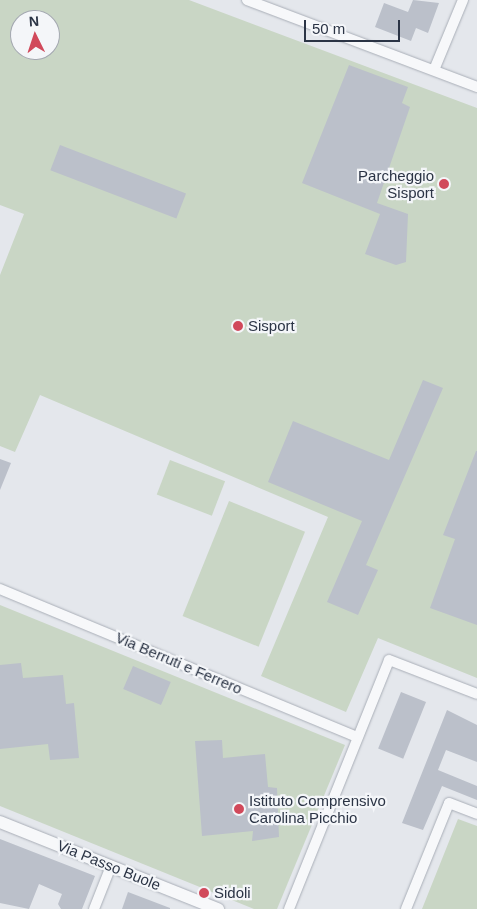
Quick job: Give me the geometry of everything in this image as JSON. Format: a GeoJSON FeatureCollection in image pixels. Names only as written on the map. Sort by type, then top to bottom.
{"type":"FeatureCollection","features":[{"type":"Feature","properties":{"kind":"street"},"geometry":{"type":"LineString","coordinates":[[247,0],[477,87]]}},
{"type":"Feature","properties":{"kind":"street"},"geometry":{"type":"LineString","coordinates":[[434,70],[463,0]]}},
{"type":"Feature","properties":{"kind":"street","name":"Via Berruti e Ferrero"},"geometry":{"type":"LineString","coordinates":[[0,589],[358,737]]}},
{"type":"Feature","properties":{"kind":"street"},"geometry":{"type":"LineString","coordinates":[[289,909],[389,660],[477,694]]}},
{"type":"Feature","properties":{"kind":"street"},"geometry":{"type":"LineString","coordinates":[[406,909],[449,804],[477,814]]}},
{"type":"Feature","properties":{"kind":"street","name":"Via Passo Buole"},"geometry":{"type":"LineString","coordinates":[[0,822],[218,909]]}},
{"type":"Feature","properties":{"kind":"street"},"geometry":{"type":"LineString","coordinates":[[94,909],[111,866]]}},
{"type":"Feature","properties":{"kind":"green space","name":"Sisport"},"geometry":{"type":"Polygon","coordinates":[[[0,0],[189,0],[477,108],[477,678],[378,638],[346,712],[261,676],[328,517],[40,395],[15,452],[0,446],[0,275],[24,214],[0,205],[0,0]]]}},
{"type":"Feature","properties":{"kind":"green space"},"geometry":{"type":"Polygon","coordinates":[[[170,460],[225,481],[212,516],[157,495],[170,460]]]}},
{"type":"Feature","properties":{"kind":"green space"},"geometry":{"type":"Polygon","coordinates":[[[229,501],[305,532],[259,647],[183,616],[229,501]]]}},
{"type":"Feature","properties":{"kind":"green space"},"geometry":{"type":"Polygon","coordinates":[[[0,605],[345,745],[277,909],[254,909],[0,806],[0,605]]]}},
{"type":"Feature","properties":{"kind":"green space"},"geometry":{"type":"Polygon","coordinates":[[[458,819],[477,826],[477,909],[422,909],[458,819]]]}},
{"type":"Feature","properties":{"kind":"building"},"geometry":{"type":"Polygon","coordinates":[[[413,0],[439,3],[428,33],[416,28],[411,41],[375,27],[384,3],[408,12],[413,0]]]}},
{"type":"Feature","properties":{"kind":"building"},"geometry":{"type":"Polygon","coordinates":[[[349,65],[408,87],[402,103],[410,107],[377,203],[408,214],[406,262],[396,265],[365,254],[380,214],[302,183],[349,65]]]}},
{"type":"Feature","properties":{"kind":"building"},"geometry":{"type":"Polygon","coordinates":[[[60,145],[186,193],[176,219],[50,170],[60,145]]]}},
{"type":"Feature","properties":{"kind":"building"},"geometry":{"type":"Polygon","coordinates":[[[423,380],[443,388],[366,565],[378,570],[358,615],[327,602],[362,521],[268,482],[293,421],[389,460],[423,380]]]}},
{"type":"Feature","properties":{"kind":"building"},"geometry":{"type":"Polygon","coordinates":[[[476,451],[477,625],[430,608],[455,539],[443,535],[476,451]]]}},
{"type":"Feature","properties":{"kind":"building"},"geometry":{"type":"Polygon","coordinates":[[[0,459],[11,463],[0,490],[0,459]]]}},
{"type":"Feature","properties":{"kind":"building"},"geometry":{"type":"Polygon","coordinates":[[[21,663],[23,678],[63,675],[66,704],[74,703],[79,758],[50,760],[48,744],[0,749],[0,665],[21,663]]]}},
{"type":"Feature","properties":{"kind":"building"},"geometry":{"type":"Polygon","coordinates":[[[133,666],[171,682],[161,705],[123,689],[133,666]]]}},
{"type":"Feature","properties":{"kind":"building"},"geometry":{"type":"Polygon","coordinates":[[[401,692],[426,702],[403,759],[378,749],[401,692]]]}},
{"type":"Feature","properties":{"kind":"building"},"geometry":{"type":"Polygon","coordinates":[[[447,710],[477,725],[477,762],[446,750],[438,770],[477,786],[477,800],[442,786],[423,830],[402,823],[447,710]]]}},
{"type":"Feature","properties":{"kind":"building","name":"Istituto Comprensivo Carolina Picchio"},"geometry":{"type":"Polygon","coordinates":[[[222,740],[223,758],[265,754],[268,787],[277,788],[279,837],[252,841],[253,831],[202,836],[195,741],[222,740]]]}},
{"type":"Feature","properties":{"kind":"building"},"geometry":{"type":"Polygon","coordinates":[[[0,839],[95,876],[82,909],[61,909],[58,904],[62,894],[39,884],[29,909],[0,903],[0,839]]]}},
{"type":"Feature","properties":{"kind":"building"},"geometry":{"type":"Polygon","coordinates":[[[128,892],[170,908],[170,909],[122,909],[128,892]]]}},
{"type":"Feature","properties":{"kind":"place","name":"Parcheggio Sisport"},"geometry":{"type":"Point","coordinates":[444,184]}},
{"type":"Feature","properties":{"kind":"place","name":"Sisport"},"geometry":{"type":"Point","coordinates":[238,326]}},
{"type":"Feature","properties":{"kind":"place","name":"Istituto Comprensivo Carolina Picchio"},"geometry":{"type":"Point","coordinates":[239,809]}},
{"type":"Feature","properties":{"kind":"place","name":"Sidoli"},"geometry":{"type":"Point","coordinates":[204,893]}}]}
